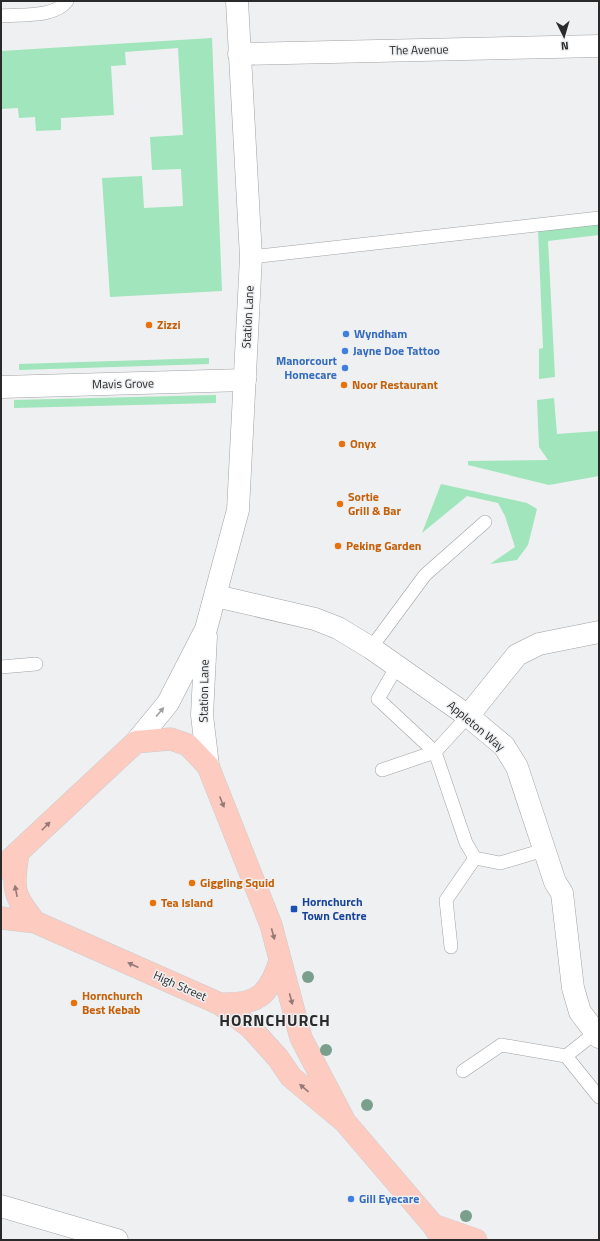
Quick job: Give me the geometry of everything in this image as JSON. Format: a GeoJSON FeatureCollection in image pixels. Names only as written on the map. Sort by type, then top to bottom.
{"type":"FeatureCollection","features":[{"type":"Feature","properties":{"kind":"main road"},"geometry":{"type":"LineString","coordinates":[[136,742],[171,739],[188,745],[208,766]]}},
{"type":"Feature","properties":{"kind":"main road","name":"Station Lane"},"geometry":{"type":"LineString","coordinates":[[18,854],[72,800],[136,742]]}},
{"type":"Feature","properties":{"kind":"main road","name":"High Street"},"geometry":{"type":"LineString","coordinates":[[208,766],[268,919],[301,1038],[345,1122]]}},
{"type":"Feature","properties":{"kind":"main road"},"geometry":{"type":"LineString","coordinates":[[1,868],[18,854]]}},
{"type":"Feature","properties":{"kind":"main road"},"geometry":{"type":"LineString","coordinates":[[18,854],[14,875],[16,895],[36,922]]}},
{"type":"Feature","properties":{"kind":"main road","name":"High Street"},"geometry":{"type":"LineString","coordinates":[[1,918],[36,922],[220,1004],[251,1028],[278,1058],[291,1077],[345,1122],[438,1232],[476,1240]]}},
{"type":"Feature","properties":{"kind":"main road"},"geometry":{"type":"LineString","coordinates":[[220,1004],[241,1004],[260,996],[274,981],[280,961]]}},
{"type":"Feature","properties":{"kind":"street","name":"Station Lane"},"geometry":{"type":"LineString","coordinates":[[136,742],[168,703],[206,629],[238,510],[251,257],[237,1]]}},
{"type":"Feature","properties":{"kind":"street","name":"The Avenue"},"geometry":{"type":"LineString","coordinates":[[239,54],[599,46]]}},
{"type":"Feature","properties":{"kind":"street","name":"Mavis Grove"},"geometry":{"type":"LineString","coordinates":[[1,387],[245,380]]}},
{"type":"Feature","properties":{"kind":"street","name":"Appleton Way"},"geometry":{"type":"LineString","coordinates":[[216,596],[315,619],[338,628],[372,648],[468,716],[504,746],[517,767],[555,882],[562,893],[573,988],[580,1012],[597,1035]]}},
{"type":"Feature","properties":{"kind":"street","name":"Station Lane"},"geometry":{"type":"LineString","coordinates":[[206,629],[202,715],[208,766]]}},
{"type":"Feature","properties":{"kind":"street"},"geometry":{"type":"LineString","coordinates":[[468,716],[517,655],[539,644],[599,632]]}},
{"type":"Feature","properties":{"kind":"street"},"geometry":{"type":"LineString","coordinates":[[1,1206],[117,1240]]}},
{"type":"Feature","properties":{"kind":"lane"},"geometry":{"type":"LineString","coordinates":[[1,16],[50,12],[63,6],[67,1]]}},
{"type":"Feature","properties":{"kind":"lane"},"geometry":{"type":"LineString","coordinates":[[251,257],[599,218]]}},
{"type":"Feature","properties":{"kind":"lane"},"geometry":{"type":"LineString","coordinates":[[372,648],[425,575],[484,522]]}},
{"type":"Feature","properties":{"kind":"lane"},"geometry":{"type":"LineString","coordinates":[[1,667],[36,664]]}},
{"type":"Feature","properties":{"kind":"lane"},"geometry":{"type":"LineString","coordinates":[[397,666],[378,699],[435,752],[466,843],[474,858],[487,862],[500,863],[544,850]]}},
{"type":"Feature","properties":{"kind":"lane"},"geometry":{"type":"LineString","coordinates":[[382,770],[435,752],[468,716]]}},
{"type":"Feature","properties":{"kind":"lane"},"geometry":{"type":"LineString","coordinates":[[451,947],[446,900],[474,858]]}},
{"type":"Feature","properties":{"kind":"lane"},"geometry":{"type":"LineString","coordinates":[[566,1056],[597,1035]]}},
{"type":"Feature","properties":{"kind":"lane"},"geometry":{"type":"LineString","coordinates":[[463,1071],[501,1045],[566,1056],[599,1097]]}},
{"type":"Feature","properties":{"kind":"green space"},"geometry":{"type":"Polygon","coordinates":[[[212,38],[222,291],[110,297],[102,178],[142,176],[144,208],[183,206],[181,169],[152,170],[150,137],[183,135],[178,48],[125,52],[126,65],[111,66],[114,115],[61,118],[61,130],[36,131],[35,117],[19,118],[18,108],[1,109],[1,51],[212,38]]]}},
{"type":"Feature","properties":{"kind":"green space"},"geometry":{"type":"Polygon","coordinates":[[[599,223],[599,235],[548,241],[555,377],[539,379],[539,349],[543,348],[538,229],[599,223]]]}},
{"type":"Feature","properties":{"kind":"green space"},"geometry":{"type":"Polygon","coordinates":[[[209,358],[209,364],[19,370],[19,364],[209,358]]]}},
{"type":"Feature","properties":{"kind":"green space"},"geometry":{"type":"Polygon","coordinates":[[[216,395],[216,403],[14,408],[14,400],[216,395]]]}},
{"type":"Feature","properties":{"kind":"green space"},"geometry":{"type":"Polygon","coordinates":[[[554,398],[557,434],[599,431],[599,476],[549,485],[468,465],[468,461],[548,460],[539,447],[537,400],[554,398]]]}},
{"type":"Feature","properties":{"kind":"green space"},"geometry":{"type":"Polygon","coordinates":[[[441,484],[527,503],[537,509],[528,545],[517,560],[490,564],[515,547],[505,516],[498,503],[467,496],[422,533],[441,484]]]}},
{"type":"Feature","properties":{"kind":"place","name":"Zizzi"},"geometry":{"type":"Point","coordinates":[149,325]}},
{"type":"Feature","properties":{"kind":"place","name":"Wyndham"},"geometry":{"type":"Point","coordinates":[346,334]}},
{"type":"Feature","properties":{"kind":"place","name":"Jayne Doe Tattoo"},"geometry":{"type":"Point","coordinates":[345,351]}},
{"type":"Feature","properties":{"kind":"place","name":"Manorcourt Homecare"},"geometry":{"type":"Point","coordinates":[345,368]}},
{"type":"Feature","properties":{"kind":"place","name":"Noor Restaurant"},"geometry":{"type":"Point","coordinates":[344,385]}},
{"type":"Feature","properties":{"kind":"place","name":"Onyx"},"geometry":{"type":"Point","coordinates":[342,444]}},
{"type":"Feature","properties":{"kind":"place","name":"Sortie Grill & Bar"},"geometry":{"type":"Point","coordinates":[340,504]}},
{"type":"Feature","properties":{"kind":"place","name":"Peking Garden"},"geometry":{"type":"Point","coordinates":[338,546]}},
{"type":"Feature","properties":{"kind":"place","name":"Giggling Squid"},"geometry":{"type":"Point","coordinates":[192,883]}},
{"type":"Feature","properties":{"kind":"place","name":"Tea Island"},"geometry":{"type":"Point","coordinates":[153,903]}},
{"type":"Feature","properties":{"kind":"place","name":"Hornchurch Town Centre"},"geometry":{"type":"Point","coordinates":[294,909]}},
{"type":"Feature","properties":{"kind":"place","name":"Hornchurch Best Kebab"},"geometry":{"type":"Point","coordinates":[74,1003]}},
{"type":"Feature","properties":{"kind":"place","name":"Gill Eyecare"},"geometry":{"type":"Point","coordinates":[351,1199]}},
{"type":"Feature","properties":{"kind":"district","name":"HORNCHURCH"},"geometry":{"type":"Point","coordinates":[275,1020]}}]}
